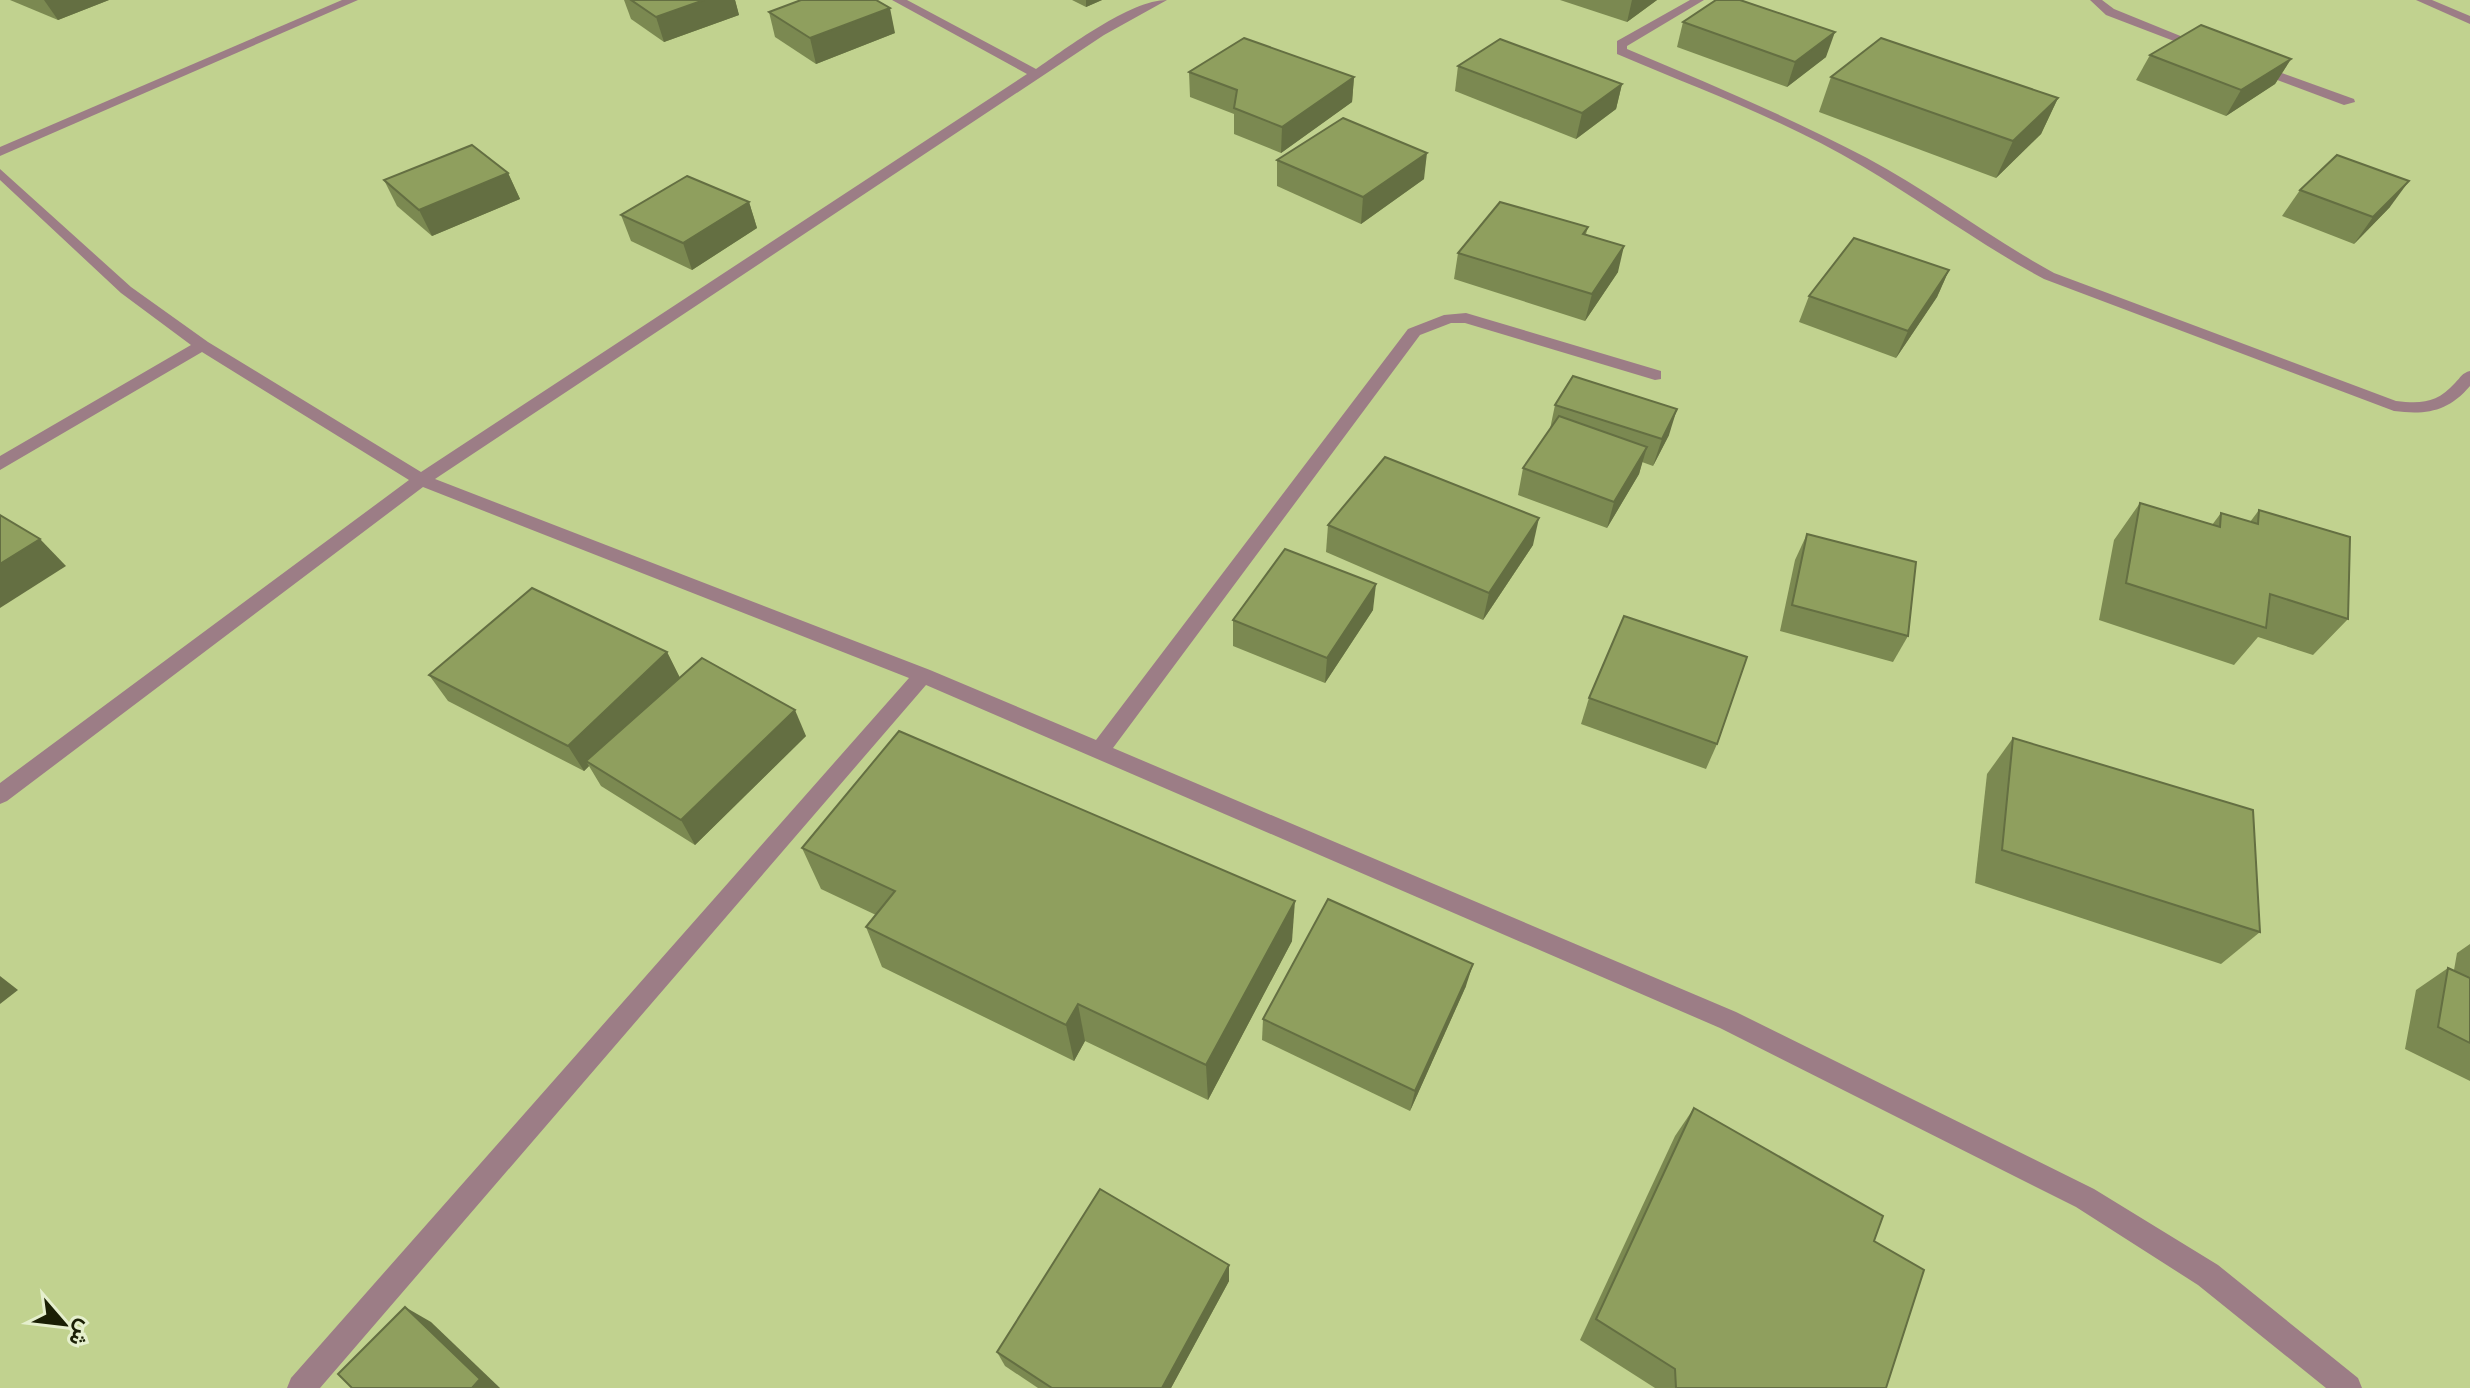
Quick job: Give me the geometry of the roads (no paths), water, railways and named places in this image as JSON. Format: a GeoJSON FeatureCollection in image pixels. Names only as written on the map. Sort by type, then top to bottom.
{"type":"FeatureCollection","features":[{"type":"Feature","properties":{"kind":"street"},"geometry":{"type":"LineString","coordinates":[[0,152],[352,0]]}},
{"type":"Feature","properties":{"kind":"street"},"geometry":{"type":"LineString","coordinates":[[898,0],[1038,75]]}},
{"type":"Feature","properties":{"kind":"street"},"geometry":{"type":"LineString","coordinates":[[0,795],[421,480],[1100,32],[1161,0]]}},
{"type":"Feature","properties":{"kind":"street"},"geometry":{"type":"LineString","coordinates":[[1698,0],[1621,44],[1621,51],[1765,112],[1865,162],[2012,256],[2049,276],[2394,406],[2432,409],[2443,406],[2470,376]]}},
{"type":"Feature","properties":{"kind":"street"},"geometry":{"type":"LineString","coordinates":[[2096,0],[2110,12],[2214,52]]}},
{"type":"Feature","properties":{"kind":"street"},"geometry":{"type":"LineString","coordinates":[[2422,0],[2470,20]]}},
{"type":"Feature","properties":{"kind":"street"},"geometry":{"type":"LineString","coordinates":[[2244,63],[2349,102]]}},
{"type":"Feature","properties":{"kind":"street"},"geometry":{"type":"LineString","coordinates":[[0,173],[126,290],[202,345],[421,480],[923,675],[1728,1020],[2085,1198],[2208,1275],[2348,1388]]}},
{"type":"Feature","properties":{"kind":"street"},"geometry":{"type":"LineString","coordinates":[[1100,750],[1414,332],[1449,318],[1466,318],[1655,375]]}},
{"type":"Feature","properties":{"kind":"street"},"geometry":{"type":"LineString","coordinates":[[0,464],[202,345]]}},
{"type":"Feature","properties":{"kind":"street"},"geometry":{"type":"LineString","coordinates":[[301,1388],[923,675]]}}]}
